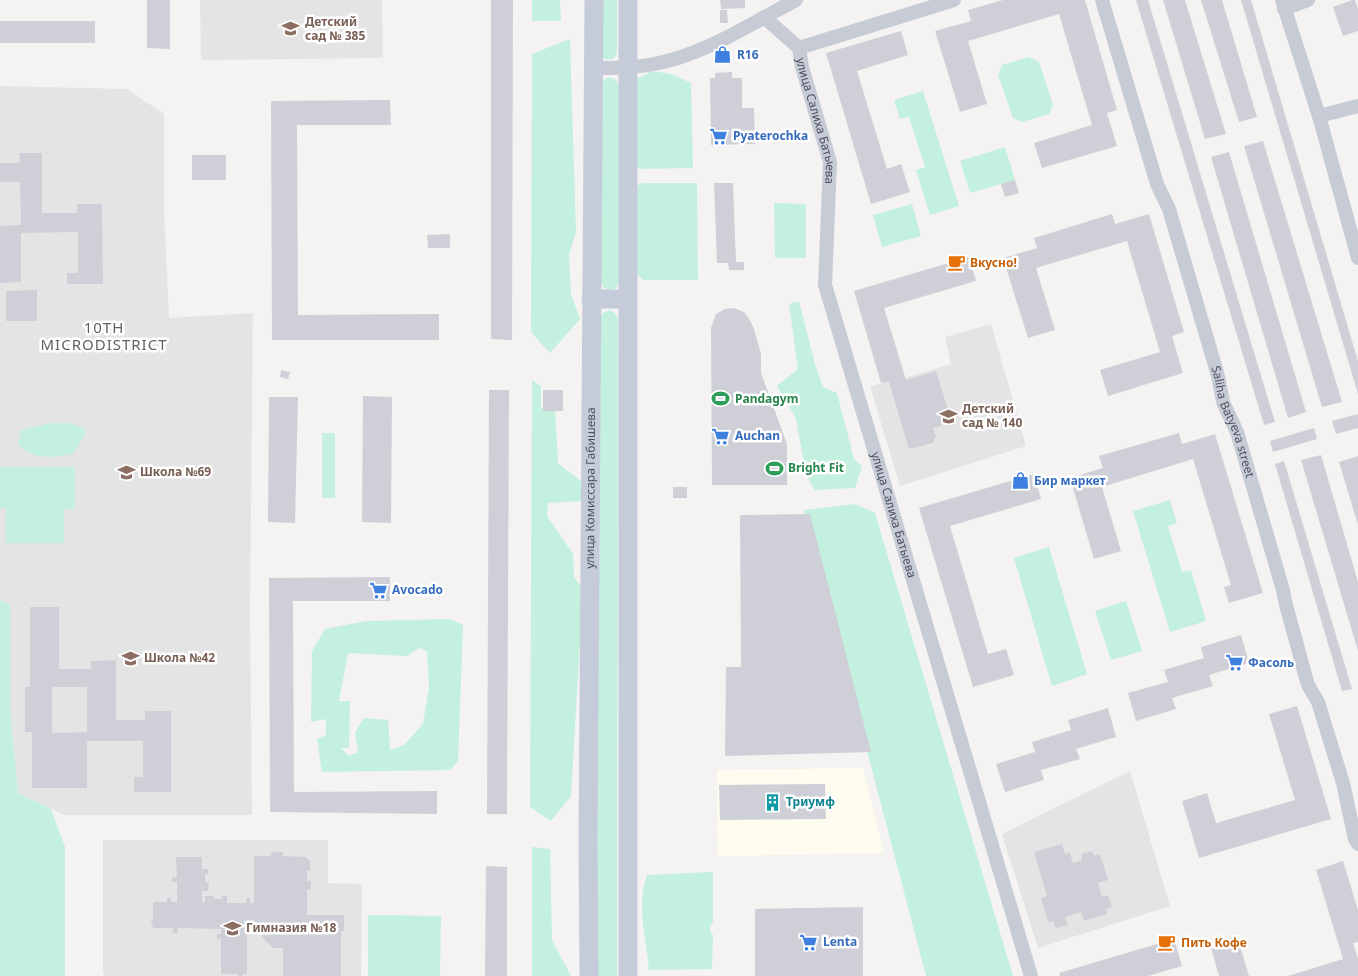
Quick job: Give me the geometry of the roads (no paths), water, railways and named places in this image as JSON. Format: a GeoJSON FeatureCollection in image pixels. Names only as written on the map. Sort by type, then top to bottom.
{"type":"FeatureCollection","features":[{"type":"Feature","properties":{"kind":"street","name":"улица Комиссара Габишева"},"geometry":{"type":"LineString","coordinates":[[589,976],[588,832],[594,0]]}},
{"type":"Feature","properties":{"kind":"street"},"geometry":{"type":"LineString","coordinates":[[628,0],[628,976]]}},
{"type":"Feature","properties":{"kind":"street"},"geometry":{"type":"LineString","coordinates":[[593,68],[628,68],[656,64],[702,50],[796,0]]}},
{"type":"Feature","properties":{"kind":"street","name":"улица Салиха Батыева"},"geometry":{"type":"LineString","coordinates":[[799,48],[954,0]]}},
{"type":"Feature","properties":{"kind":"street","name":"Saliha Batyeva street"},"geometry":{"type":"LineString","coordinates":[[1102,0],[1157,184],[1169,208],[1218,376],[1223,402],[1237,432],[1284,590],[1286,605],[1308,685],[1318,702],[1343,783],[1355,839],[1358,844]]}},
{"type":"Feature","properties":{"kind":"street"},"geometry":{"type":"LineString","coordinates":[[1308,0],[1283,4],[1355,234],[1358,258]]}},
{"type":"Feature","properties":{"kind":"street","name":"улица Салиха Батыева"},"geometry":{"type":"LineString","coordinates":[[764,17],[799,48],[802,67],[830,162],[825,285],[1030,976]]}},
{"type":"Feature","properties":{"kind":"street"},"geometry":{"type":"LineString","coordinates":[[1319,116],[1358,106]]}},
{"type":"Feature","properties":{"kind":"street"},"geometry":{"type":"LineString","coordinates":[[591,299],[627,299]]}},
{"type":"Feature","properties":{"kind":"place","name":"Детский сад № 385"},"geometry":{"type":"Point","coordinates":[291,29]}},
{"type":"Feature","properties":{"kind":"place","name":"R16"},"geometry":{"type":"Point","coordinates":[723,55]}},
{"type":"Feature","properties":{"kind":"place","name":"Pyaterochka"},"geometry":{"type":"Point","coordinates":[719,136]}},
{"type":"Feature","properties":{"kind":"place","name":"Вкусно!"},"geometry":{"type":"Point","coordinates":[956,263]}},
{"type":"Feature","properties":{"kind":"place","name":"Pandagym"},"geometry":{"type":"Point","coordinates":[721,399]}},
{"type":"Feature","properties":{"kind":"place","name":"Детский сад № 140"},"geometry":{"type":"Point","coordinates":[948,416]}},
{"type":"Feature","properties":{"kind":"place","name":"Auchan"},"geometry":{"type":"Point","coordinates":[721,436]}},
{"type":"Feature","properties":{"kind":"place","name":"Bright Fit"},"geometry":{"type":"Point","coordinates":[774,468]}},
{"type":"Feature","properties":{"kind":"place","name":"Школа №69"},"geometry":{"type":"Point","coordinates":[126,472]}},
{"type":"Feature","properties":{"kind":"place","name":"Бир маркет"},"geometry":{"type":"Point","coordinates":[1020,481]}},
{"type":"Feature","properties":{"kind":"place","name":"Avocado"},"geometry":{"type":"Point","coordinates":[378,590]}},
{"type":"Feature","properties":{"kind":"place","name":"Школа №42"},"geometry":{"type":"Point","coordinates":[130,658]}},
{"type":"Feature","properties":{"kind":"place","name":"Фасоль"},"geometry":{"type":"Point","coordinates":[1234,663]}},
{"type":"Feature","properties":{"kind":"place","name":"Триумф"},"geometry":{"type":"Point","coordinates":[772,802]}},
{"type":"Feature","properties":{"kind":"place","name":"Гимназия №18"},"geometry":{"type":"Point","coordinates":[232,928]}},
{"type":"Feature","properties":{"kind":"place","name":"Lenta"},"geometry":{"type":"Point","coordinates":[809,942]}},
{"type":"Feature","properties":{"kind":"place","name":"Пить Кофе"},"geometry":{"type":"Point","coordinates":[1167,943]}},
{"type":"Feature","properties":{"kind":"district","name":"10TH MICRODISTRICT"},"geometry":{"type":"Point","coordinates":[104,336]}}]}
